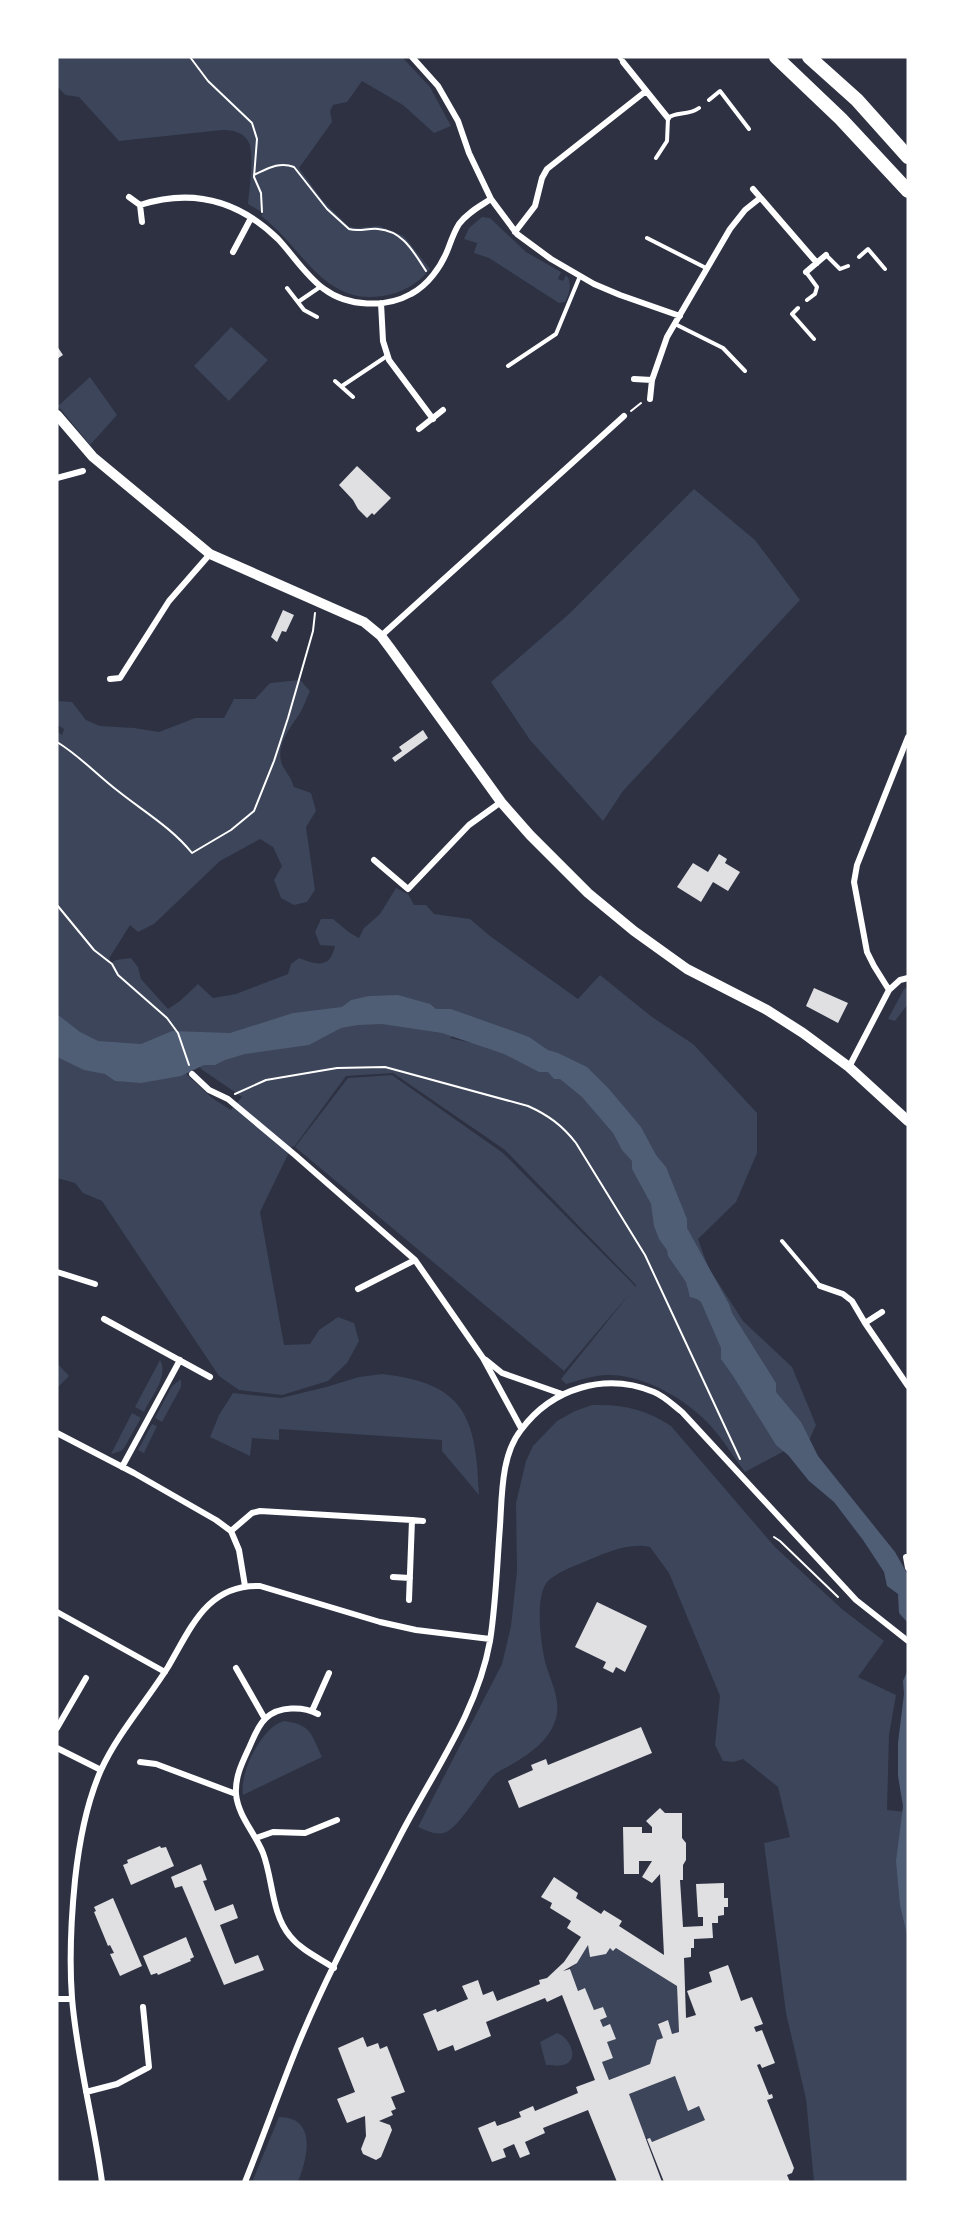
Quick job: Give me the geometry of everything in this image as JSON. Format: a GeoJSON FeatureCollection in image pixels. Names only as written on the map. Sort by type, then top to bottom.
{"type":"FeatureCollection","features":[{"type":"Feature","properties":{"kind":"highway"},"geometry":{"type":"LineString","coordinates":[[776,57],[841,120],[908,191]]}},
{"type":"Feature","properties":{"kind":"highway"},"geometry":{"type":"LineString","coordinates":[[809,57],[857,100],[908,158]]}},
{"type":"Feature","properties":{"kind":"main road"},"geometry":{"type":"LineString","coordinates":[[57,415],[100,463],[210,554],[352,616],[364,622],[381,636],[501,802],[581,886],[634,931],[687,969],[776,1016],[849,1067],[908,1121]]}},
{"type":"Feature","properties":{"kind":"street"},"geometry":{"type":"LineString","coordinates":[[411,57],[438,86],[458,121],[469,153],[491,200],[515,232],[542,253],[580,276],[620,295],[680,316]]}},
{"type":"Feature","properties":{"kind":"street"},"geometry":{"type":"LineString","coordinates":[[621,59],[668,118]]}},
{"type":"Feature","properties":{"kind":"street"},"geometry":{"type":"LineString","coordinates":[[515,232],[535,206],[542,178],[547,169],[646,91]]}},
{"type":"Feature","properties":{"kind":"street"},"geometry":{"type":"LineString","coordinates":[[753,189],[817,263]]}},
{"type":"Feature","properties":{"kind":"street"},"geometry":{"type":"LineString","coordinates":[[129,197],[140,205],[142,222]]}},
{"type":"Feature","properties":{"kind":"street"},"geometry":{"type":"LineString","coordinates":[[140,205],[174,197],[200,198],[234,208],[254,220],[278,240],[321,286],[337,297],[361,303],[381,303],[398,300],[412,294],[431,278],[443,262],[460,222],[491,200]]}},
{"type":"Feature","properties":{"kind":"street"},"geometry":{"type":"LineString","coordinates":[[650,399],[652,380],[663,346],[675,324],[706,268],[738,218],[760,198]]}},
{"type":"Feature","properties":{"kind":"street"},"geometry":{"type":"LineString","coordinates":[[233,252],[254,220]]}},
{"type":"Feature","properties":{"kind":"street"},"geometry":{"type":"LineString","coordinates":[[806,272],[826,255]]}},
{"type":"Feature","properties":{"kind":"street"},"geometry":{"type":"LineString","coordinates":[[381,303],[382,334],[387,356],[397,373],[432,418]]}},
{"type":"Feature","properties":{"kind":"street"},"geometry":{"type":"LineString","coordinates":[[634,379],[652,380]]}},
{"type":"Feature","properties":{"kind":"street"},"geometry":{"type":"LineString","coordinates":[[419,429],[443,410]]}},
{"type":"Feature","properties":{"kind":"street"},"geometry":{"type":"LineString","coordinates":[[381,636],[624,416]]}},
{"type":"Feature","properties":{"kind":"street"},"geometry":{"type":"LineString","coordinates":[[57,478],[83,471]]}},
{"type":"Feature","properties":{"kind":"street"},"geometry":{"type":"LineString","coordinates":[[111,679],[120,678],[169,601],[210,554]]}},
{"type":"Feature","properties":{"kind":"street"},"geometry":{"type":"LineString","coordinates":[[889,990],[873,966],[867,952],[854,882],[857,865],[905,756],[908,737]]}},
{"type":"Feature","properties":{"kind":"street"},"geometry":{"type":"LineString","coordinates":[[374,860],[408,890],[469,825],[501,802]]}},
{"type":"Feature","properties":{"kind":"street"},"geometry":{"type":"LineString","coordinates":[[849,1067],[889,990],[900,980],[908,978]]}},
{"type":"Feature","properties":{"kind":"street"},"geometry":{"type":"LineString","coordinates":[[192,1074],[209,1090],[228,1099],[415,1260],[483,1358],[521,1428]]}},
{"type":"Feature","properties":{"kind":"street"},"geometry":{"type":"LineString","coordinates":[[358,1289],[415,1260]]}},
{"type":"Feature","properties":{"kind":"street"},"geometry":{"type":"LineString","coordinates":[[57,1272],[95,1284]]}},
{"type":"Feature","properties":{"kind":"street"},"geometry":{"type":"LineString","coordinates":[[820,1286],[843,1294],[852,1301],[908,1386]]}},
{"type":"Feature","properties":{"kind":"street"},"geometry":{"type":"LineString","coordinates":[[865,1323],[882,1312]]}},
{"type":"Feature","properties":{"kind":"street"},"geometry":{"type":"LineString","coordinates":[[104,1319],[210,1377]]}},
{"type":"Feature","properties":{"kind":"street"},"geometry":{"type":"LineString","coordinates":[[483,1358],[502,1372],[562,1394]]}},
{"type":"Feature","properties":{"kind":"street"},"geometry":{"type":"LineString","coordinates":[[122,1467],[180,1360]]}},
{"type":"Feature","properties":{"kind":"street"},"geometry":{"type":"LineString","coordinates":[[245,2182],[298,2046],[334,1968],[398,1840],[455,1737],[480,1682],[490,1640],[503,1488],[513,1445],[521,1428],[540,1408],[562,1394],[584,1386],[603,1383],[620,1383],[657,1393],[690,1420],[856,1600],[908,1641]]}},
{"type":"Feature","properties":{"kind":"street"},"geometry":{"type":"LineString","coordinates":[[57,1433],[122,1467],[216,1520],[231,1531],[239,1550],[244,1586]]}},
{"type":"Feature","properties":{"kind":"street"},"geometry":{"type":"LineString","coordinates":[[231,1531],[252,1513],[261,1511],[423,1521]]}},
{"type":"Feature","properties":{"kind":"street"},"geometry":{"type":"LineString","coordinates":[[410,1600],[412,1521]]}},
{"type":"Feature","properties":{"kind":"street"},"geometry":{"type":"LineString","coordinates":[[906,1557],[908,1568]]}},
{"type":"Feature","properties":{"kind":"street"},"geometry":{"type":"LineString","coordinates":[[393,1577],[410,1578]]}},
{"type":"Feature","properties":{"kind":"street"},"geometry":{"type":"LineString","coordinates":[[102,2182],[72,1999],[70,1933],[83,1825],[101,1770],[199,1615],[220,1594],[244,1586],[270,1588],[380,1622],[416,1630],[490,1640]]}},
{"type":"Feature","properties":{"kind":"street"},"geometry":{"type":"LineString","coordinates":[[57,1612],[165,1672]]}},
{"type":"Feature","properties":{"kind":"street"},"geometry":{"type":"LineString","coordinates":[[236,1668],[265,1719]]}},
{"type":"Feature","properties":{"kind":"street"},"geometry":{"type":"LineString","coordinates":[[329,1673],[315,1712],[299,1708],[287,1709],[265,1719],[239,1767],[236,1794],[243,1815],[264,1855],[276,1904],[286,1931],[300,1946],[334,1968]]}},
{"type":"Feature","properties":{"kind":"street"},"geometry":{"type":"LineString","coordinates":[[57,1728],[86,1678]]}},
{"type":"Feature","properties":{"kind":"street"},"geometry":{"type":"LineString","coordinates":[[57,1748],[101,1770]]}},
{"type":"Feature","properties":{"kind":"street"},"geometry":{"type":"LineString","coordinates":[[140,1762],[156,1764],[236,1794]]}},
{"type":"Feature","properties":{"kind":"street"},"geometry":{"type":"LineString","coordinates":[[256,1838],[273,1832],[305,1833],[337,1820]]}},
{"type":"Feature","properties":{"kind":"street"},"geometry":{"type":"LineString","coordinates":[[57,1999],[72,1999]]}},
{"type":"Feature","properties":{"kind":"street"},"geometry":{"type":"LineString","coordinates":[[86,2092],[117,2084],[149,2067],[143,2007]]}},
{"type":"Feature","properties":{"kind":"lane"},"geometry":{"type":"LineString","coordinates":[[709,100],[720,92],[749,129]]}},
{"type":"Feature","properties":{"kind":"lane"},"geometry":{"type":"LineString","coordinates":[[656,158],[667,141],[668,118],[672,114],[691,113],[699,108]]}},
{"type":"Feature","properties":{"kind":"lane"},"geometry":{"type":"LineString","coordinates":[[647,238],[706,268]]}},
{"type":"Feature","properties":{"kind":"lane"},"geometry":{"type":"LineString","coordinates":[[859,257],[868,249],[885,269]]}},
{"type":"Feature","properties":{"kind":"lane"},"geometry":{"type":"LineString","coordinates":[[826,255],[840,269],[848,266]]}},
{"type":"Feature","properties":{"kind":"lane"},"geometry":{"type":"LineString","coordinates":[[806,272],[817,287],[815,294],[807,300]]}},
{"type":"Feature","properties":{"kind":"lane"},"geometry":{"type":"LineString","coordinates":[[508,366],[554,336],[580,276]]}},
{"type":"Feature","properties":{"kind":"lane"},"geometry":{"type":"LineString","coordinates":[[298,302],[321,286]]}},
{"type":"Feature","properties":{"kind":"lane"},"geometry":{"type":"LineString","coordinates":[[287,288],[304,309],[317,317]]}},
{"type":"Feature","properties":{"kind":"lane"},"geometry":{"type":"LineString","coordinates":[[798,308],[792,314],[814,339]]}},
{"type":"Feature","properties":{"kind":"lane"},"geometry":{"type":"LineString","coordinates":[[675,324],[723,348],[745,371]]}},
{"type":"Feature","properties":{"kind":"lane"},"geometry":{"type":"LineString","coordinates":[[342,387],[387,356]]}},
{"type":"Feature","properties":{"kind":"lane"},"geometry":{"type":"LineString","coordinates":[[335,381],[353,397]]}},
{"type":"Feature","properties":{"kind":"lane"},"geometry":{"type":"LineString","coordinates":[[782,1241],[820,1286]]}},
{"type":"Feature","properties":{"kind":"path"},"geometry":{"type":"LineString","coordinates":[[190,57],[208,81],[252,123],[257,139],[254,176],[261,193],[263,208],[254,220]]}},
{"type":"Feature","properties":{"kind":"path"},"geometry":{"type":"LineString","coordinates":[[254,176],[279,164],[294,167],[344,225],[354,230],[381,229],[399,236],[409,244],[431,278]]}},
{"type":"Feature","properties":{"kind":"path"},"geometry":{"type":"LineString","coordinates":[[624,416],[645,399],[650,399]]}},
{"type":"Feature","properties":{"kind":"path"},"geometry":{"type":"LineString","coordinates":[[57,742],[77,754],[116,789],[180,838],[192,853],[231,830],[254,811],[288,718],[313,631],[315,614]]}},
{"type":"Feature","properties":{"kind":"path"},"geometry":{"type":"LineString","coordinates":[[57,905],[94,950],[112,964],[117,975],[166,1018],[178,1033],[192,1074]]}},
{"type":"Feature","properties":{"kind":"path"},"geometry":{"type":"LineString","coordinates":[[228,1099],[237,1092],[266,1080],[337,1068],[385,1067],[528,1106],[545,1113],[564,1127],[576,1143],[645,1255],[703,1376],[741,1463]]}},
{"type":"Feature","properties":{"kind":"path"},"geometry":{"type":"LineString","coordinates":[[774,1537],[780,1540],[842,1601]]}},
{"type":"Feature","properties":{"kind":"shaded area"},"geometry":{"type":"Polygon","coordinates":[[[57,57],[402,57],[430,87],[451,126],[434,133],[403,105],[362,81],[347,102],[333,105],[330,111],[332,122],[299,168],[323,201],[348,226],[355,228],[379,226],[404,236],[430,269],[415,283],[390,295],[362,297],[344,292],[315,271],[276,228],[261,216],[263,213],[248,204],[251,153],[248,141],[243,135],[222,130],[119,141],[79,97],[65,95],[57,86],[57,57]]]}},
{"type":"Feature","properties":{"kind":"shaded area"},"geometry":{"type":"Polygon","coordinates":[[[482,217],[490,218],[526,252],[561,272],[558,279],[563,281],[566,275],[570,285],[565,302],[559,303],[489,258],[474,253],[477,243],[464,239],[469,228],[482,217]]]}},
{"type":"Feature","properties":{"kind":"shaded area"},"geometry":{"type":"Polygon","coordinates":[[[231,327],[268,360],[229,401],[194,366],[231,327]]]}},
{"type":"Feature","properties":{"kind":"shaded area"},"geometry":{"type":"Polygon","coordinates":[[[90,377],[117,415],[90,445],[58,406],[90,377]]]}},
{"type":"Feature","properties":{"kind":"shaded area"},"geometry":{"type":"Polygon","coordinates":[[[694,489],[755,540],[800,600],[623,791],[603,821],[530,740],[491,682],[569,614],[694,489]]]}},
{"type":"Feature","properties":{"kind":"shaded area"},"geometry":{"type":"Polygon","coordinates":[[[300,680],[310,691],[286,736],[280,754],[282,764],[294,787],[311,793],[316,811],[306,827],[315,890],[307,902],[294,905],[281,898],[274,880],[282,866],[273,847],[260,839],[220,861],[154,924],[138,932],[130,925],[110,957],[109,964],[116,960],[131,958],[138,967],[141,979],[168,1009],[198,984],[213,998],[236,994],[288,974],[291,964],[299,958],[317,963],[326,962],[330,959],[335,946],[320,945],[315,932],[321,919],[333,919],[359,938],[364,928],[380,914],[396,888],[408,894],[414,905],[426,905],[434,914],[470,919],[578,999],[600,975],[652,1017],[693,1044],[757,1113],[757,1153],[736,1202],[698,1239],[708,1267],[743,1321],[792,1367],[816,1425],[807,1445],[786,1450],[745,1472],[709,1424],[688,1406],[664,1391],[638,1380],[611,1375],[594,1376],[566,1384],[561,1379],[631,1292],[564,1371],[295,1147],[348,1078],[392,1075],[503,1153],[636,1287],[505,1150],[393,1073],[346,1076],[294,1147],[292,1146],[260,1212],[284,1345],[310,1344],[319,1330],[338,1317],[354,1323],[359,1341],[347,1363],[328,1381],[282,1395],[239,1390],[219,1376],[102,1201],[83,1193],[75,1183],[57,1178],[57,731],[62,735],[64,729],[57,725],[57,701],[72,702],[86,720],[100,726],[159,732],[195,718],[224,718],[234,699],[255,699],[270,683],[300,680]],[[462,1028],[450,1038],[472,1043],[472,1042],[462,1028]],[[199,1064],[184,1072],[212,1098],[231,1110],[242,1097],[201,1069],[199,1064]]]}},
{"type":"Feature","properties":{"kind":"shaded area"},"geometry":{"type":"Polygon","coordinates":[[[908,987],[908,1004],[895,1021],[888,1019],[904,989],[908,987]]]}},
{"type":"Feature","properties":{"kind":"shaded area"},"geometry":{"type":"Polygon","coordinates":[[[398,995],[430,1004],[436,1009],[451,1009],[529,1037],[548,1050],[587,1067],[641,1127],[656,1155],[666,1167],[687,1219],[687,1228],[732,1313],[776,1383],[776,1392],[801,1422],[818,1456],[895,1552],[908,1575],[908,1623],[899,1613],[898,1594],[887,1586],[884,1572],[863,1540],[834,1502],[809,1481],[788,1455],[776,1445],[721,1359],[721,1348],[701,1302],[690,1297],[686,1282],[659,1239],[654,1226],[651,1204],[632,1169],[632,1161],[622,1150],[613,1133],[582,1097],[560,1079],[554,1079],[548,1072],[539,1072],[504,1054],[442,1033],[382,1024],[341,1028],[309,1045],[245,1054],[215,1065],[204,1065],[181,1076],[141,1083],[115,1081],[105,1074],[84,1070],[57,1057],[57,1014],[80,1032],[98,1041],[141,1044],[172,1031],[230,1033],[293,1013],[342,1007],[351,1000],[369,996],[398,995]]]}},
{"type":"Feature","properties":{"kind":"shaded area"},"geometry":{"type":"Polygon","coordinates":[[[160,1360],[161,1380],[144,1412],[135,1407],[160,1360]]]}},
{"type":"Feature","properties":{"kind":"shaded area"},"geometry":{"type":"Polygon","coordinates":[[[57,1363],[69,1376],[57,1388],[57,1363]]]}},
{"type":"Feature","properties":{"kind":"shaded area"},"geometry":{"type":"Polygon","coordinates":[[[382,1374],[432,1386],[449,1396],[461,1409],[469,1425],[474,1445],[479,1495],[442,1451],[442,1440],[279,1429],[279,1440],[252,1438],[250,1456],[210,1437],[219,1415],[233,1393],[281,1398],[359,1377],[382,1374]]]}},
{"type":"Feature","properties":{"kind":"shaded area"},"geometry":{"type":"Polygon","coordinates":[[[181,1379],[181,1387],[162,1422],[155,1418],[172,1386],[181,1379]]]}},
{"type":"Feature","properties":{"kind":"shaded area"},"geometry":{"type":"Polygon","coordinates":[[[592,1405],[613,1405],[633,1409],[652,1415],[671,1426],[775,1547],[843,1610],[884,1641],[858,1677],[896,1695],[889,1735],[887,1810],[908,1812],[908,2182],[814,2182],[806,2099],[786,2013],[764,1843],[790,1837],[778,1787],[743,1759],[734,1762],[723,1761],[715,1745],[720,1696],[669,1573],[650,1547],[633,1546],[616,1550],[565,1570],[548,1581],[541,1598],[540,1622],[544,1657],[557,1705],[556,1718],[549,1734],[524,1757],[493,1776],[464,1815],[448,1831],[429,1832],[418,1827],[502,1664],[511,1626],[517,1571],[516,1503],[526,1461],[533,1446],[557,1421],[592,1405]]]}},
{"type":"Feature","properties":{"kind":"shaded area"},"geometry":{"type":"Polygon","coordinates":[[[132,1413],[141,1418],[124,1448],[111,1454],[132,1413]]]}},
{"type":"Feature","properties":{"kind":"shaded area"},"geometry":{"type":"Polygon","coordinates":[[[152,1424],[157,1426],[144,1453],[138,1450],[152,1424]]]}},
{"type":"Feature","properties":{"kind":"shaded area"},"geometry":{"type":"Polygon","coordinates":[[[908,1669],[908,1939],[900,1905],[896,1861],[903,1806],[898,1776],[898,1743],[904,1694],[903,1681],[908,1669]]]}},
{"type":"Feature","properties":{"kind":"shaded area"},"geometry":{"type":"Polygon","coordinates":[[[284,1721],[305,1728],[313,1737],[322,1757],[243,1795],[248,1763],[260,1741],[276,1725],[284,1721]]]}},
{"type":"Feature","properties":{"kind":"shaded area"},"geometry":{"type":"Polygon","coordinates":[[[588,1945],[590,1956],[610,1948],[614,1951],[616,1948],[677,1986],[679,2032],[672,2034],[668,2020],[658,2023],[663,2038],[657,2040],[650,2064],[609,2080],[602,2062],[613,2058],[607,2042],[615,2039],[603,2027],[600,2020],[607,2017],[603,2007],[594,2010],[585,1988],[578,1991],[570,1969],[588,1945]]]}},
{"type":"Feature","properties":{"kind":"shaded area"},"geometry":{"type":"Polygon","coordinates":[[[557,2033],[568,2042],[572,2057],[564,2065],[546,2065],[540,2042],[557,2033]]]}},
{"type":"Feature","properties":{"kind":"shaded area"},"geometry":{"type":"Polygon","coordinates":[[[675,2076],[688,2110],[699,2106],[705,2120],[652,2142],[640,2127],[629,2094],[675,2076]]]}},
{"type":"Feature","properties":{"kind":"shaded area"},"geometry":{"type":"Polygon","coordinates":[[[279,2117],[291,2119],[304,2131],[305,2161],[298,2182],[252,2182],[279,2117]]]}},
{"type":"Feature","properties":{"kind":"building"},"geometry":{"type":"Polygon","coordinates":[[[57,346],[63,355],[57,359],[57,346]]]}},
{"type":"Feature","properties":{"kind":"building"},"geometry":{"type":"Polygon","coordinates":[[[357,466],[391,498],[374,515],[372,513],[367,518],[339,485],[357,466]]]}},
{"type":"Feature","properties":{"kind":"building"},"geometry":{"type":"Polygon","coordinates":[[[283,610],[294,615],[286,632],[282,631],[277,642],[271,637],[283,610]]]}},
{"type":"Feature","properties":{"kind":"building"},"geometry":{"type":"Polygon","coordinates":[[[423,730],[428,738],[395,762],[392,758],[402,751],[399,747],[423,730]]]}},
{"type":"Feature","properties":{"kind":"building"},"geometry":{"type":"Polygon","coordinates":[[[719,854],[727,859],[725,863],[740,872],[728,891],[713,882],[701,902],[677,887],[693,863],[708,872],[719,854]]]}},
{"type":"Feature","properties":{"kind":"building"},"geometry":{"type":"Polygon","coordinates":[[[814,988],[848,1003],[838,1023],[806,1006],[814,988]]]}},
{"type":"Feature","properties":{"kind":"building"},"geometry":{"type":"Polygon","coordinates":[[[597,1602],[647,1626],[625,1672],[616,1667],[613,1673],[603,1668],[606,1662],[575,1647],[597,1602]]]}},
{"type":"Feature","properties":{"kind":"building"},"geometry":{"type":"Polygon","coordinates":[[[641,1727],[652,1753],[519,1808],[508,1781],[533,1770],[531,1765],[546,1759],[548,1765],[641,1727]]]}},
{"type":"Feature","properties":{"kind":"building"},"geometry":{"type":"Polygon","coordinates":[[[660,1808],[665,1813],[682,1813],[682,1838],[686,1843],[683,1880],[680,1880],[683,1927],[703,1926],[703,1917],[698,1917],[696,1884],[724,1883],[724,1898],[728,1898],[728,1907],[724,1907],[724,1915],[718,1916],[718,1923],[712,1923],[713,1938],[694,1939],[691,1957],[684,1958],[686,2018],[696,2015],[687,1991],[712,1982],[709,1972],[728,1965],[741,2001],[752,1997],[763,2024],[754,2027],[756,2032],[762,2030],[775,2063],[762,2068],[760,2064],[757,2065],[769,2095],[772,2094],[773,2098],[767,2100],[794,2168],[792,2173],[787,2175],[790,2182],[664,2182],[647,2139],[650,2138],[652,2142],[705,2120],[699,2106],[688,2111],[675,2076],[629,2094],[662,2182],[617,2182],[588,2110],[543,2128],[545,2133],[525,2142],[530,2154],[520,2158],[514,2144],[503,2149],[506,2157],[492,2162],[478,2128],[495,2121],[497,2126],[521,2117],[519,2112],[533,2106],[535,2111],[578,2093],[576,2087],[595,2080],[562,1995],[547,2002],[545,1998],[486,2022],[491,2036],[455,2051],[453,2045],[438,2051],[423,2014],[436,2009],[437,2012],[468,1999],[462,1986],[478,1980],[483,1995],[493,1991],[497,2001],[540,1984],[539,1980],[547,1978],[564,1962],[581,1937],[567,1928],[571,1921],[550,1908],[552,1903],[541,1897],[554,1877],[578,1893],[576,1898],[601,1914],[604,1910],[622,1921],[619,1926],[664,1955],[660,1874],[652,1883],[642,1877],[652,1861],[639,1861],[639,1874],[624,1874],[623,1827],[642,1827],[642,1833],[652,1833],[652,1827],[646,1821],[660,1808]],[[588,1945],[577,1963],[563,1971],[570,1969],[578,1991],[585,1988],[594,2010],[603,2007],[607,2017],[600,2020],[603,2027],[610,2024],[616,2039],[607,2042],[613,2058],[602,2062],[609,2080],[650,2064],[657,2040],[663,2038],[658,2024],[668,2020],[672,2034],[679,2032],[677,1986],[616,1948],[613,1951],[610,1948],[606,1954],[590,1957],[588,1945]]]}},
{"type":"Feature","properties":{"kind":"building"},"geometry":{"type":"Polygon","coordinates":[[[160,1846],[161,1848],[166,1847],[174,1866],[131,1885],[123,1865],[128,1863],[127,1860],[160,1846]]]}},
{"type":"Feature","properties":{"kind":"building"},"geometry":{"type":"Polygon","coordinates":[[[201,1864],[207,1880],[203,1881],[215,1911],[233,1904],[238,1918],[220,1925],[235,1964],[258,1955],[264,1970],[224,1985],[182,1886],[175,1888],[171,1877],[201,1864]]]}},
{"type":"Feature","properties":{"kind":"building"},"geometry":{"type":"Polygon","coordinates":[[[113,1898],[142,1966],[120,1976],[110,1954],[114,1953],[110,1945],[108,1946],[94,1912],[96,1911],[94,1907],[113,1898]]]}},
{"type":"Feature","properties":{"kind":"building"},"geometry":{"type":"Polygon","coordinates":[[[186,1937],[194,1957],[190,1959],[191,1961],[158,1975],[157,1973],[151,1975],[143,1956],[186,1937]]]}},
{"type":"Feature","properties":{"kind":"building"},"geometry":{"type":"Polygon","coordinates":[[[363,2037],[367,2047],[378,2043],[380,2049],[387,2046],[405,2092],[391,2097],[396,2109],[391,2111],[393,2115],[379,2121],[390,2125],[392,2130],[381,2157],[376,2160],[363,2154],[361,2149],[366,2136],[365,2116],[347,2123],[337,2099],[355,2092],[338,2048],[363,2037]]]}}]}
